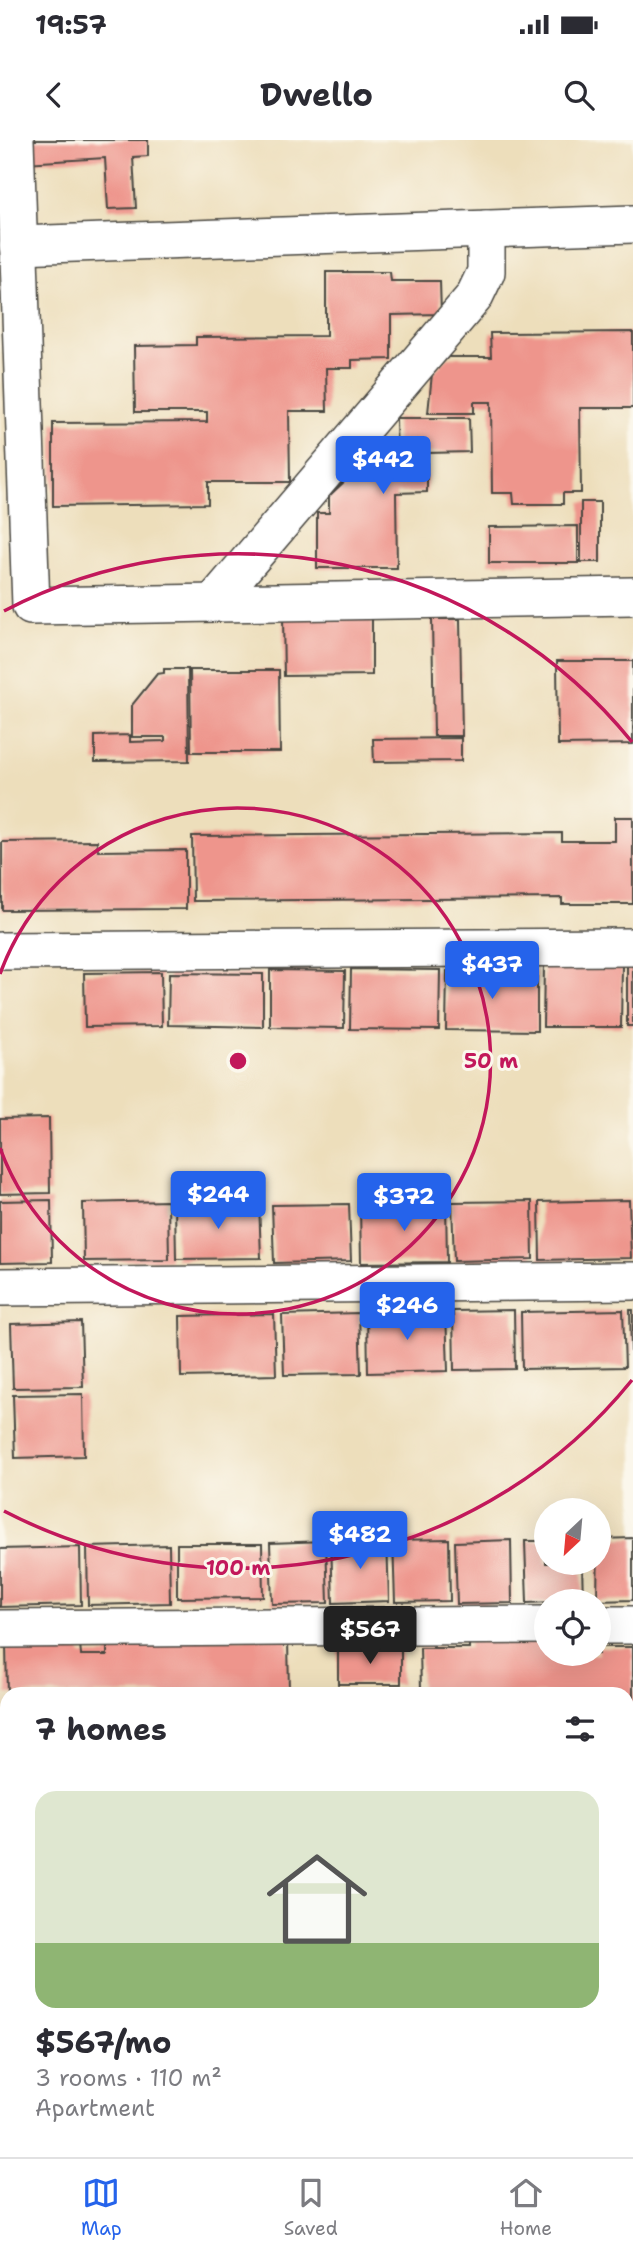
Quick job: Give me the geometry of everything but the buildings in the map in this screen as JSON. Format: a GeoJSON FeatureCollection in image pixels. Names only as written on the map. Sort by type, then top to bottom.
{"type":"FeatureCollection","features":[{"type":"Feature","properties":{"kind":"street"},"geometry":{"type":"LineString","coordinates":[[15,140],[31,606],[633,596]]}},
{"type":"Feature","properties":{"kind":"street"},"geometry":{"type":"LineString","coordinates":[[18,245],[633,224]]}},
{"type":"Feature","properties":{"kind":"street"},"geometry":{"type":"LineString","coordinates":[[213,603],[474,297],[486,272],[486,229]]}},
{"type":"Feature","properties":{"kind":"street"},"geometry":{"type":"LineString","coordinates":[[0,951],[633,947]]}},
{"type":"Feature","properties":{"kind":"street"},"geometry":{"type":"LineString","coordinates":[[0,1287],[633,1281]]}},
{"type":"Feature","properties":{"kind":"street"},"geometry":{"type":"LineString","coordinates":[[0,1629],[534,1625]]}},
{"type":"Feature","properties":{"kind":"street"},"geometry":{"type":"LineString","coordinates":[[611,1625],[633,1625]]}}]}
